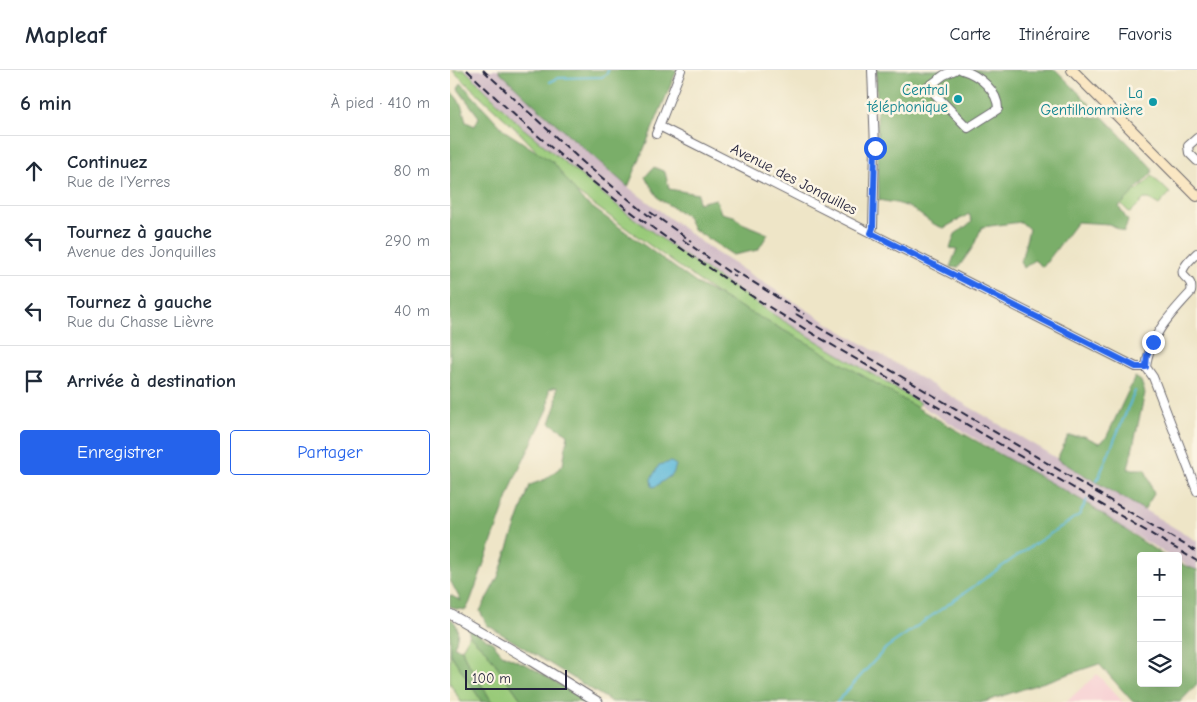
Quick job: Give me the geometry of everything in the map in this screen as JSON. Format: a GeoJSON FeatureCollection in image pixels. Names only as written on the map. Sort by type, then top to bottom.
{"type":"FeatureCollection","features":[{"type":"Feature","properties":{"kind":"main road"},"geometry":{"type":"LineString","coordinates":[[1075,74],[1197,196]]}},
{"type":"Feature","properties":{"kind":"street","name":"Avenue des Jonquilles"},"geometry":{"type":"LineString","coordinates":[[681,70],[658,130],[871,233],[1136,367],[1146,367]]}},
{"type":"Feature","properties":{"kind":"street"},"geometry":{"type":"LineString","coordinates":[[871,233],[873,228],[875,148],[872,70]]}},
{"type":"Feature","properties":{"kind":"street"},"geometry":{"type":"LineString","coordinates":[[955,70],[944,75],[928,87],[968,128],[998,109],[998,100],[995,94],[973,73],[962,70]]}},
{"type":"Feature","properties":{"kind":"street"},"geometry":{"type":"LineString","coordinates":[[1197,138],[1188,146],[1189,153],[1197,161]]}},
{"type":"Feature","properties":{"kind":"street"},"geometry":{"type":"LineString","coordinates":[[1197,252],[1185,264],[1182,271],[1192,287],[1191,292],[1162,326],[1147,355],[1146,367],[1153,377],[1197,491]]}},
{"type":"Feature","properties":{"kind":"street"},"geometry":{"type":"LineString","coordinates":[[450,614],[528,658],[598,702]]}},
{"type":"Feature","properties":{"kind":"shaded area"},"geometry":{"type":"Polygon","coordinates":[[[455,70],[498,70],[628,187],[715,252],[834,327],[1197,541],[1197,571],[1182,562],[1182,552],[1163,552],[730,290],[610,205],[521,135],[455,70]]]}},
{"type":"Feature","properties":{"kind":"shaded area"},"geometry":{"type":"Polygon","coordinates":[[[1097,674],[1123,702],[1066,702],[1097,674]]]}},
{"type":"Feature","properties":{"kind":"green space"},"geometry":{"type":"Polygon","coordinates":[[[452,70],[465,70],[523,128],[624,211],[685,256],[782,320],[920,403],[913,416],[713,291],[572,189],[520,133],[452,70]]]}},
{"type":"Feature","properties":{"kind":"green space"},"geometry":{"type":"Polygon","coordinates":[[[498,70],[677,70],[628,187],[498,70]]]}},
{"type":"Feature","properties":{"kind":"green space"},"geometry":{"type":"Polygon","coordinates":[[[876,70],[1056,70],[1090,104],[1085,111],[1090,117],[1103,117],[1152,168],[1152,173],[1119,207],[1128,221],[1124,232],[1109,224],[1077,222],[1043,267],[1034,260],[1024,268],[1021,261],[1029,229],[1021,222],[982,227],[973,247],[958,268],[950,267],[957,249],[950,248],[955,234],[972,222],[969,214],[944,228],[934,224],[909,207],[879,200],[876,70]]]}},
{"type":"Feature","properties":{"kind":"green space"},"geometry":{"type":"Polygon","coordinates":[[[461,83],[505,131],[554,163],[582,200],[696,283],[811,345],[921,410],[1083,501],[1158,552],[1137,552],[1137,687],[1182,687],[1182,564],[1197,570],[1197,684],[1180,702],[1133,702],[1099,664],[984,702],[612,702],[487,625],[480,611],[498,577],[530,485],[546,479],[563,465],[568,434],[550,423],[556,406],[557,387],[549,389],[548,409],[514,480],[470,602],[466,610],[450,606],[450,595],[461,601],[450,580],[450,91],[461,105],[466,122],[475,126],[479,117],[458,89],[461,83]]]}},
{"type":"Feature","properties":{"kind":"green space"},"geometry":{"type":"Polygon","coordinates":[[[654,167],[665,172],[669,189],[698,194],[698,203],[716,199],[721,213],[734,216],[742,223],[768,234],[758,250],[733,255],[693,229],[687,216],[659,199],[645,177],[654,167]]]}},
{"type":"Feature","properties":{"kind":"green space"},"geometry":{"type":"Polygon","coordinates":[[[1152,176],[1170,193],[1159,205],[1149,199],[1144,199],[1130,213],[1121,204],[1152,176]]]}},
{"type":"Feature","properties":{"kind":"green space"},"geometry":{"type":"Polygon","coordinates":[[[1135,377],[1141,381],[1145,393],[1128,469],[1145,469],[1154,494],[1144,510],[1057,459],[1068,436],[1084,436],[1099,443],[1106,438],[1135,377]]]}},
{"type":"Feature","properties":{"kind":"green space"},"geometry":{"type":"Polygon","coordinates":[[[450,618],[457,628],[454,647],[462,649],[465,658],[492,702],[482,702],[450,653],[450,618]]]}},
{"type":"Feature","properties":{"kind":"green space"},"geometry":{"type":"Polygon","coordinates":[[[469,629],[492,642],[502,654],[529,666],[588,702],[523,702],[487,652],[469,635],[469,629]]]}},
{"type":"Feature","properties":{"kind":"green space"},"geometry":{"type":"Polygon","coordinates":[[[469,635],[487,652],[523,702],[492,702],[465,658],[462,649],[469,635]]]}},
{"type":"Feature","properties":{"kind":"green space"},"geometry":{"type":"Polygon","coordinates":[[[450,653],[482,702],[461,702],[450,683],[450,653]]]}},
{"type":"Feature","properties":{"kind":"water"},"geometry":{"type":"Polygon","coordinates":[[[671,462],[676,465],[673,474],[652,487],[651,479],[659,465],[671,462]]]}},
{"type":"Feature","properties":{"kind":"waterway"},"geometry":{"type":"LineString","coordinates":[[550,82],[558,78],[602,77],[607,74],[608,70]]}},
{"type":"Feature","properties":{"kind":"waterway"},"geometry":{"type":"LineString","coordinates":[[1097,481],[1135,391]]}},
{"type":"Feature","properties":{"kind":"waterway"},"geometry":{"type":"LineString","coordinates":[[837,702],[886,648],[1024,551],[1079,515],[1087,500]]}},
{"type":"Feature","properties":{"kind":"railway"},"geometry":{"type":"LineString","coordinates":[[467,70],[584,175],[615,200],[711,269],[810,332],[1197,561]]}},
{"type":"Feature","properties":{"kind":"railway"},"geometry":{"type":"LineString","coordinates":[[483,70],[584,163],[654,220]]}},
{"type":"Feature","properties":{"kind":"railway"},"geometry":{"type":"LineString","coordinates":[[650,212],[691,241]]}},
{"type":"Feature","properties":{"kind":"railway"},"geometry":{"type":"LineString","coordinates":[[683,240],[736,277]]}},
{"type":"Feature","properties":{"kind":"railway"},"geometry":{"type":"LineString","coordinates":[[732,269],[804,314]]}},
{"type":"Feature","properties":{"kind":"railway"},"geometry":{"type":"LineString","coordinates":[[796,314],[1197,552]]}},
{"type":"Feature","properties":{"kind":"place","name":"Central téléphonique"},"geometry":{"type":"Point","coordinates":[958,99]}},
{"type":"Feature","properties":{"kind":"place","name":"La Gentilhommière"},"geometry":{"type":"Point","coordinates":[1153,102]}},
{"type":"Feature","properties":{"kind":"route"},"geometry":{"type":"LineString","coordinates":[[875,148],[873,228],[871,233],[1136,367],[1146,367],[1147,355],[1153,342]]}}]}
